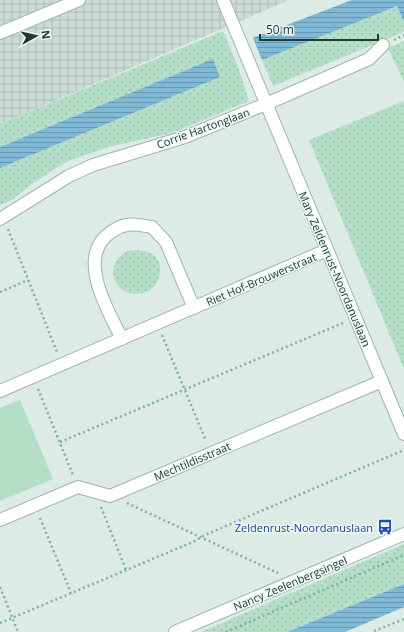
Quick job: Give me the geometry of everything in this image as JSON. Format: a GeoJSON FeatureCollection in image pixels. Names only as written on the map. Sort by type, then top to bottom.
{"type":"FeatureCollection","features":[{"type":"Feature","properties":{"kind":"street"},"geometry":{"type":"LineString","coordinates":[[0,33],[79,0]]}},
{"type":"Feature","properties":{"kind":"street","name":"Mary Zeldenrust-Noordanuslaan"},"geometry":{"type":"LineString","coordinates":[[223,0],[404,434]]}},
{"type":"Feature","properties":{"kind":"street","name":"Corrie Hartonglaan"},"geometry":{"type":"LineString","coordinates":[[2,218],[69,176],[93,165],[185,137],[266,104],[369,59],[383,45]]}},
{"type":"Feature","properties":{"kind":"street","name":"Riet Hof-Brouwerstraat"},"geometry":{"type":"LineString","coordinates":[[122,339],[102,296],[94,270],[95,254],[102,240],[113,230],[127,225],[152,227],[166,242],[194,308]]}},
{"type":"Feature","properties":{"kind":"street","name":"Riet Hof-Brouwerstraat"},"geometry":{"type":"LineString","coordinates":[[0,391],[328,250]]}},
{"type":"Feature","properties":{"kind":"street","name":"Mechtildisstraat"},"geometry":{"type":"LineString","coordinates":[[110,496],[382,381]]}},
{"type":"Feature","properties":{"kind":"street"},"geometry":{"type":"LineString","coordinates":[[0,520],[78,487],[110,496]]}},
{"type":"Feature","properties":{"kind":"street","name":"Nancy Zeelenbergsingel"},"geometry":{"type":"LineString","coordinates":[[175,632],[404,534]]}},
{"type":"Feature","properties":{"kind":"path"},"geometry":{"type":"LineString","coordinates":[[2,218],[62,364]]}},
{"type":"Feature","properties":{"kind":"path"},"geometry":{"type":"LineString","coordinates":[[0,292],[28,280]]}},
{"type":"Feature","properties":{"kind":"path"},"geometry":{"type":"LineString","coordinates":[[60,442],[356,318]]}},
{"type":"Feature","properties":{"kind":"path"},"geometry":{"type":"LineString","coordinates":[[157,324],[211,453]]}},
{"type":"Feature","properties":{"kind":"path"},"geometry":{"type":"LineString","coordinates":[[33,377],[78,487]]}},
{"type":"Feature","properties":{"kind":"path"},"geometry":{"type":"LineString","coordinates":[[0,623],[193,542],[200,537],[404,450]]}},
{"type":"Feature","properties":{"kind":"path"},"geometry":{"type":"LineString","coordinates":[[95,492],[126,570]]}},
{"type":"Feature","properties":{"kind":"path"},"geometry":{"type":"LineString","coordinates":[[110,496],[295,581]]}},
{"type":"Feature","properties":{"kind":"path"},"geometry":{"type":"LineString","coordinates":[[35,505],[71,593]]}},
{"type":"Feature","properties":{"kind":"path","name":"Nancy Zeelenbergsingel"},"geometry":{"type":"LineString","coordinates":[[226,632],[404,555]]}},
{"type":"Feature","properties":{"kind":"path"},"geometry":{"type":"LineString","coordinates":[[0,587],[18,632]]}},
{"type":"Feature","properties":{"kind":"path"},"geometry":{"type":"LineString","coordinates":[[374,631],[404,619]]}},
{"type":"Feature","properties":{"kind":"shaded area"},"geometry":{"type":"Polygon","coordinates":[[[0,0],[289,0],[0,124],[0,0]]]}},
{"type":"Feature","properties":{"kind":"green space"},"geometry":{"type":"Polygon","coordinates":[[[397,5],[404,22],[404,32],[273,86],[262,60],[397,5]]]}},
{"type":"Feature","properties":{"kind":"green space"},"geometry":{"type":"Polygon","coordinates":[[[223,31],[238,67],[249,101],[172,133],[108,147],[66,162],[33,183],[12,200],[0,205],[0,168],[220,77],[213,60],[0,147],[0,124],[223,31]]]}},
{"type":"Feature","properties":{"kind":"green space"},"geometry":{"type":"Polygon","coordinates":[[[404,41],[404,82],[388,48],[404,41]]]}},
{"type":"Feature","properties":{"kind":"green space"},"geometry":{"type":"Polygon","coordinates":[[[404,101],[404,369],[309,140],[404,101]]]}},
{"type":"Feature","properties":{"kind":"green space"},"geometry":{"type":"Polygon","coordinates":[[[137,250],[152,254],[160,265],[160,272],[155,285],[150,290],[135,294],[120,288],[116,283],[113,270],[119,257],[125,252],[137,250]]]}},
{"type":"Feature","properties":{"kind":"green space"},"geometry":{"type":"Polygon","coordinates":[[[20,400],[53,479],[0,501],[0,408],[20,400]]]}},
{"type":"Feature","properties":{"kind":"green space"},"geometry":{"type":"Polygon","coordinates":[[[404,544],[404,584],[287,632],[201,632],[404,544]]]}},
{"type":"Feature","properties":{"kind":"water"},"geometry":{"type":"Polygon","coordinates":[[[352,0],[404,0],[404,22],[397,6],[262,60],[253,38],[352,0]]]}},
{"type":"Feature","properties":{"kind":"water"},"geometry":{"type":"Polygon","coordinates":[[[213,59],[220,77],[0,168],[0,147],[213,59]]]}},
{"type":"Feature","properties":{"kind":"water"},"geometry":{"type":"Polygon","coordinates":[[[404,584],[404,607],[345,632],[287,632],[404,584]]]}},
{"type":"Feature","properties":{"kind":"place","name":"Zeldenrust-Noordanuslaan"},"geometry":{"type":"Point","coordinates":[385,527]}}]}
